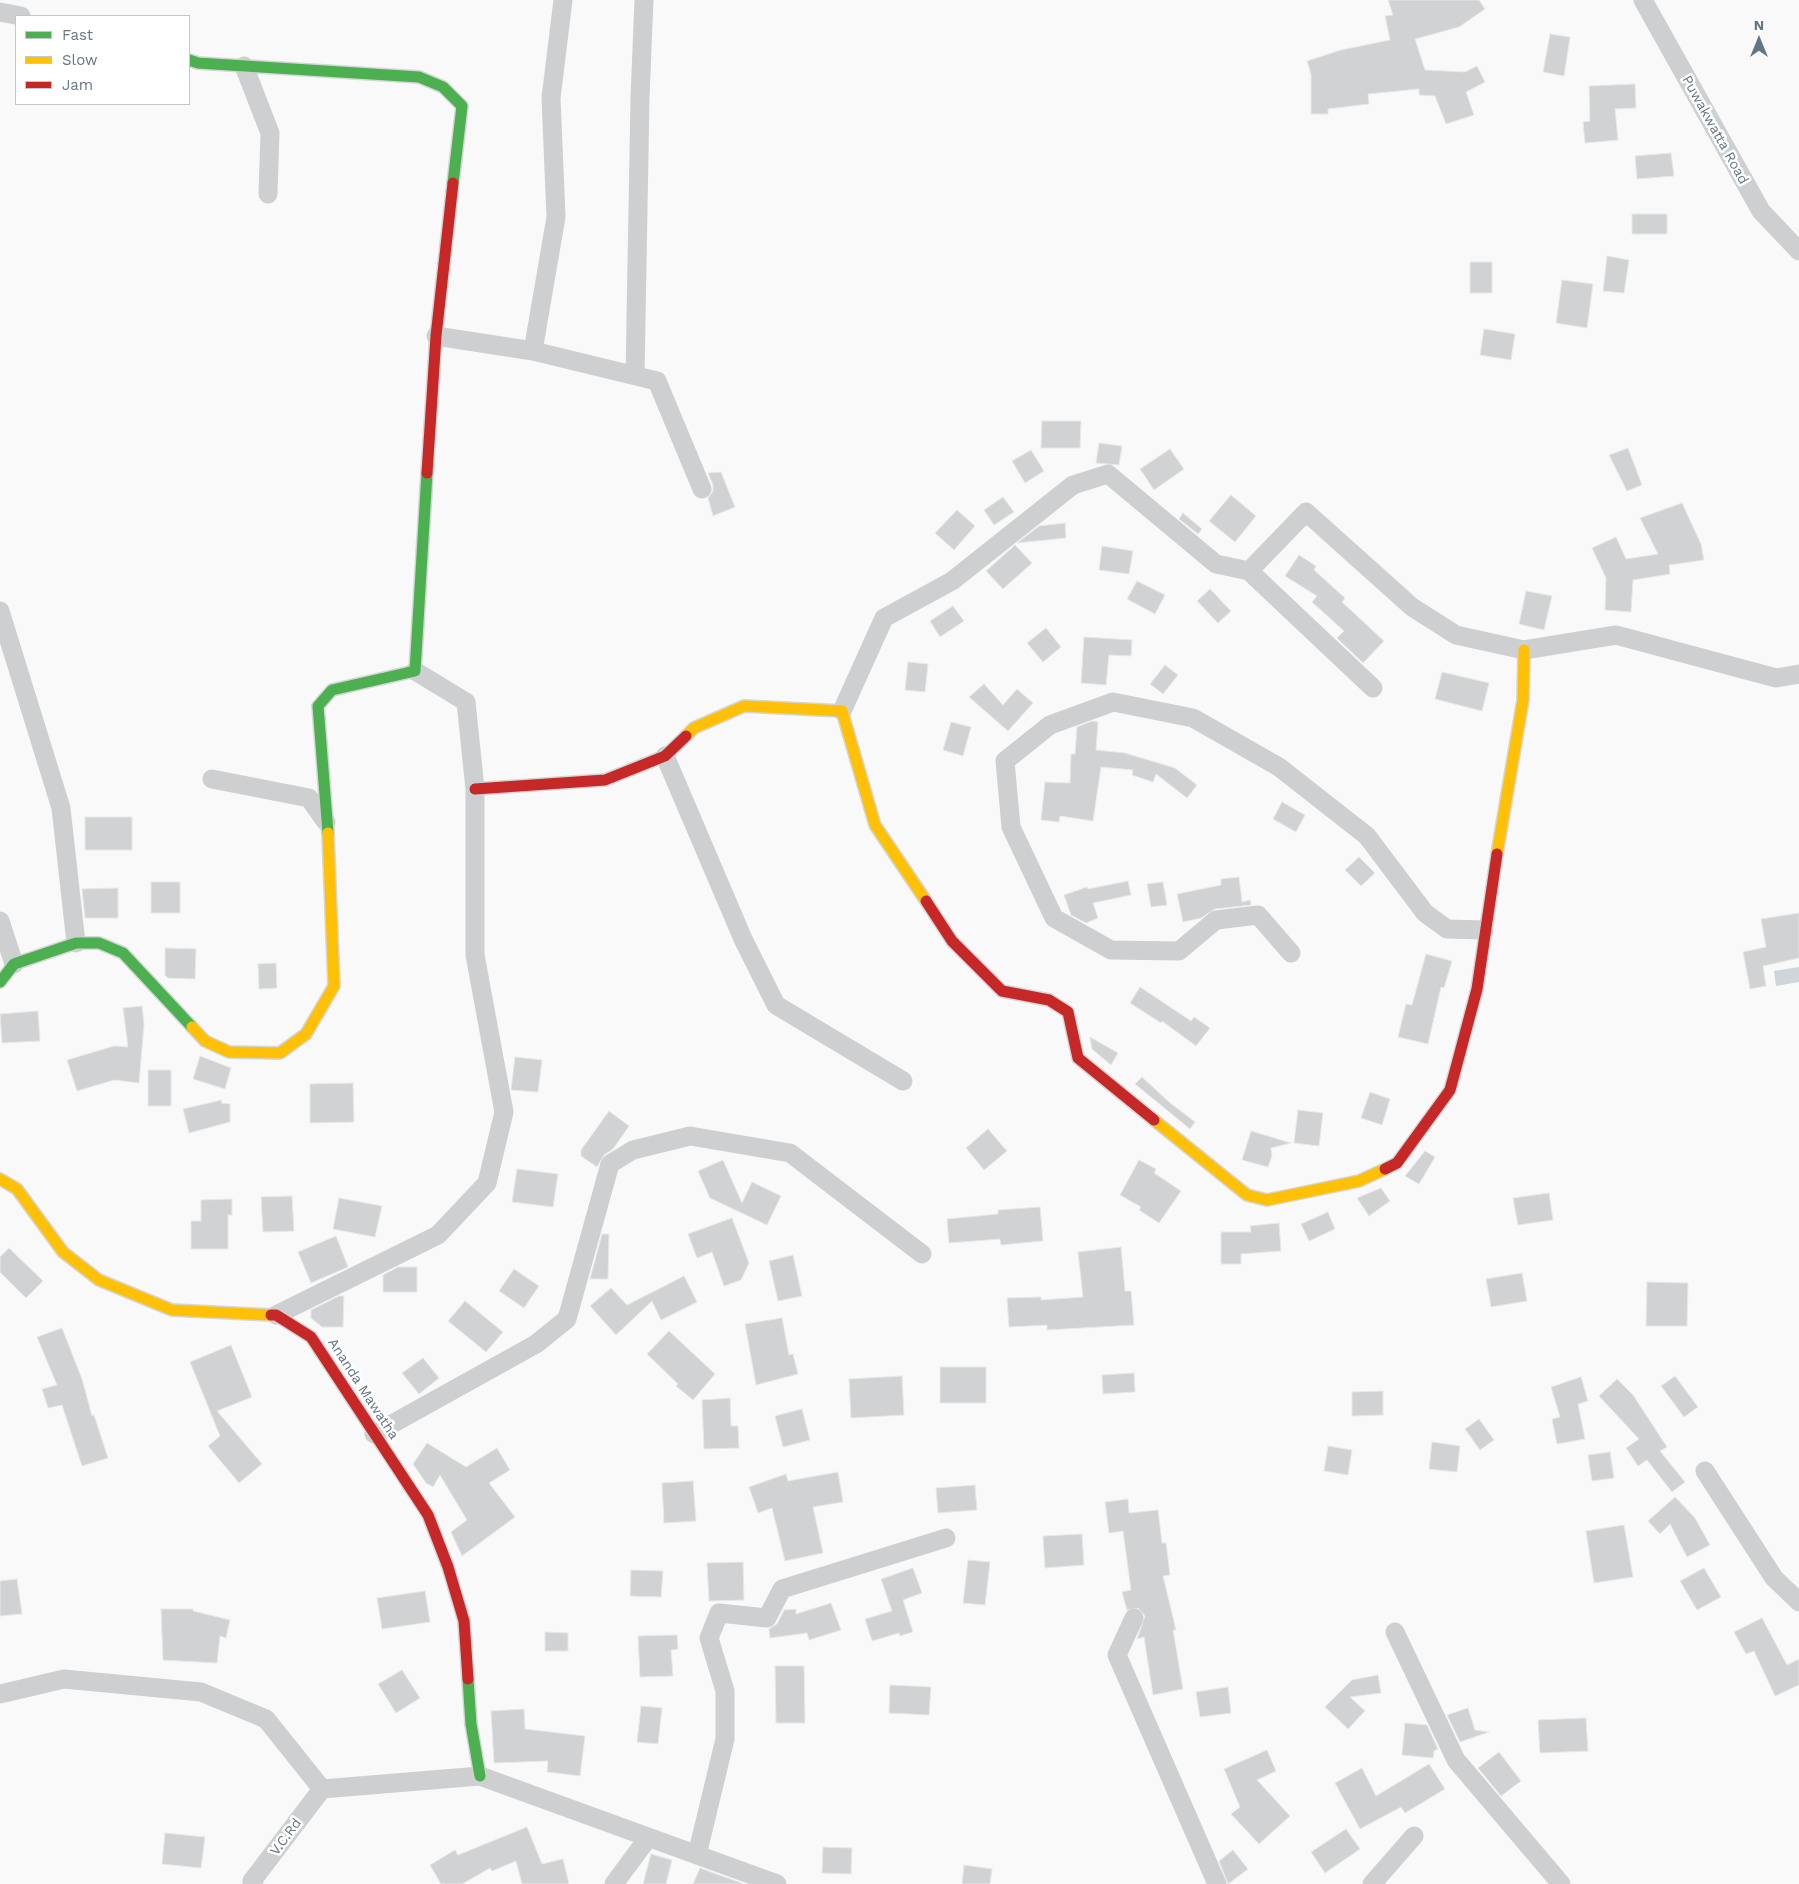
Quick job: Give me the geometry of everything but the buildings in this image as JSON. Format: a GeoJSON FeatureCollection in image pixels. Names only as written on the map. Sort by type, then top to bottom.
{"type":"FeatureCollection","features":[{"type":"Feature","properties":{"kind":"street"},"geometry":{"type":"LineString","coordinates":[[534,351],[556,217],[551,98],[564,0]]}},
{"type":"Feature","properties":{"kind":"street"},"geometry":{"type":"LineString","coordinates":[[635,375],[640,98],[644,0]]}},
{"type":"Feature","properties":{"kind":"street","name":"Puwakwatta Road"},"geometry":{"type":"LineString","coordinates":[[1643,0],[1760,211],[1799,251]]}},
{"type":"Feature","properties":{"kind":"street"},"geometry":{"type":"LineString","coordinates":[[0,12],[16,15]]}},
{"type":"Feature","properties":{"kind":"street"},"geometry":{"type":"LineString","coordinates":[[190,60],[244,66],[419,77],[443,87],[462,106],[436,336],[415,671]]}},
{"type":"Feature","properties":{"kind":"street"},"geometry":{"type":"LineString","coordinates":[[244,66],[270,133],[268,194]]}},
{"type":"Feature","properties":{"kind":"street"},"geometry":{"type":"LineString","coordinates":[[436,336],[534,351],[657,381],[702,489]]}},
{"type":"Feature","properties":{"kind":"street"},"geometry":{"type":"LineString","coordinates":[[1373,688],[1249,571],[1216,564],[1108,474],[1073,485],[952,582],[884,618],[842,711],[875,825],[952,941],[1002,991],[1049,1000],[1068,1012],[1078,1058],[1247,1195],[1266,1200],[1359,1181],[1397,1163],[1450,1090],[1477,990],[1484,930],[1523,700],[1524,650]]}},
{"type":"Feature","properties":{"kind":"street"},"geometry":{"type":"LineString","coordinates":[[1249,571],[1306,512],[1412,607],[1456,635],[1524,650],[1616,635],[1776,678],[1799,674]]}},
{"type":"Feature","properties":{"kind":"street"},"geometry":{"type":"LineString","coordinates":[[0,610],[60,808],[76,943]]}},
{"type":"Feature","properties":{"kind":"street"},"geometry":{"type":"LineString","coordinates":[[0,982],[14,964],[76,943],[99,943],[123,953],[205,1041],[229,1052],[280,1053],[306,1034],[334,986],[328,825],[318,706],[332,690],[415,671],[466,702],[475,789],[475,955],[504,1112],[487,1183],[438,1235],[276,1315]]}},
{"type":"Feature","properties":{"kind":"street"},"geometry":{"type":"LineString","coordinates":[[1291,953],[1258,915],[1216,920],[1179,951],[1112,950],[1054,918],[1011,827],[1005,761],[1050,725],[1113,702],[1193,718],[1278,766],[1367,836],[1425,913],[1448,929],[1484,930]]}},
{"type":"Feature","properties":{"kind":"street"},"geometry":{"type":"LineString","coordinates":[[475,789],[605,780],[665,756],[694,728],[744,706],[842,711]]}},
{"type":"Feature","properties":{"kind":"street"},"geometry":{"type":"LineString","coordinates":[[665,756],[743,939],[776,1005],[903,1081]]}},
{"type":"Feature","properties":{"kind":"street"},"geometry":{"type":"LineString","coordinates":[[212,778],[309,798],[328,825]]}},
{"type":"Feature","properties":{"kind":"street"},"geometry":{"type":"LineString","coordinates":[[0,921],[14,964]]}},
{"type":"Feature","properties":{"kind":"street"},"geometry":{"type":"LineString","coordinates":[[374,1434],[536,1344],[567,1319],[610,1164],[633,1150],[690,1136],[790,1153],[922,1254]]}},
{"type":"Feature","properties":{"kind":"street","name":"Ananda Mawatha"},"geometry":{"type":"LineString","coordinates":[[0,1179],[17,1189],[63,1252],[99,1280],[172,1310],[276,1315],[311,1337],[428,1515],[448,1566],[464,1621],[470,1724],[480,1776]]}},
{"type":"Feature","properties":{"kind":"street"},"geometry":{"type":"LineString","coordinates":[[1705,1471],[1774,1578],[1799,1602]]}},
{"type":"Feature","properties":{"kind":"street"},"geometry":{"type":"LineString","coordinates":[[697,1855],[725,1739],[725,1691],[709,1638],[719,1613],[767,1618],[782,1589],[946,1538]]}},
{"type":"Feature","properties":{"kind":"street"},"geometry":{"type":"LineString","coordinates":[[1134,1618],[1117,1655],[1218,1884]]}},
{"type":"Feature","properties":{"kind":"street"},"geometry":{"type":"LineString","coordinates":[[1395,1632],[1456,1760],[1561,1884]]}},
{"type":"Feature","properties":{"kind":"street"},"geometry":{"type":"LineString","coordinates":[[0,1694],[64,1679],[201,1692],[266,1718],[322,1790],[480,1776],[777,1884]]}},
{"type":"Feature","properties":{"kind":"street","name":"V.C.Rd"},"geometry":{"type":"LineString","coordinates":[[254,1884],[252,1881],[322,1790]]}},
{"type":"Feature","properties":{"kind":"street"},"geometry":{"type":"LineString","coordinates":[[1372,1884],[1414,1836]]}},
{"type":"Feature","properties":{"kind":"street"},"geometry":{"type":"LineString","coordinates":[[614,1884],[648,1838]]}},
{"type":"Feature","properties":{"kind":"shaded area"},"geometry":{"type":"Polygon","coordinates":[[[1799,967],[1799,982],[1776,986],[1774,971],[1799,967]]]}},
{"type":"Feature","properties":{"kind":"traffic: fast"},"geometry":{"type":"LineString","coordinates":[[190,60],[198,63],[419,77],[443,87],[462,106],[453,183]]}},
{"type":"Feature","properties":{"kind":"traffic: fast"},"geometry":{"type":"LineString","coordinates":[[328,833],[318,706],[332,690],[415,671],[427,473]]}},
{"type":"Feature","properties":{"kind":"traffic: fast"},"geometry":{"type":"LineString","coordinates":[[0,982],[14,964],[76,943],[99,943],[123,953],[192,1027]]}},
{"type":"Feature","properties":{"kind":"traffic: fast"},"geometry":{"type":"LineString","coordinates":[[468,1679],[471,1724],[480,1776]]}},
{"type":"Feature","properties":{"kind":"traffic: slow"},"geometry":{"type":"LineString","coordinates":[[1497,854],[1523,700],[1524,650]]}},
{"type":"Feature","properties":{"kind":"traffic: slow"},"geometry":{"type":"LineString","coordinates":[[686,736],[694,728],[744,706],[842,711],[875,825],[926,901]]}},
{"type":"Feature","properties":{"kind":"traffic: slow"},"geometry":{"type":"LineString","coordinates":[[192,1027],[205,1041],[229,1052],[280,1053],[306,1034],[334,986],[328,833]]}},
{"type":"Feature","properties":{"kind":"traffic: slow"},"geometry":{"type":"LineString","coordinates":[[1154,1120],[1247,1195],[1267,1200],[1359,1181],[1385,1169]]}},
{"type":"Feature","properties":{"kind":"traffic: slow"},"geometry":{"type":"LineString","coordinates":[[0,1179],[17,1189],[63,1252],[99,1280],[172,1310],[271,1315]]}},
{"type":"Feature","properties":{"kind":"traffic: jam"},"geometry":{"type":"LineString","coordinates":[[427,473],[436,336],[453,183]]}},
{"type":"Feature","properties":{"kind":"traffic: jam"},"geometry":{"type":"LineString","coordinates":[[475,789],[605,780],[665,756],[686,736]]}},
{"type":"Feature","properties":{"kind":"traffic: jam"},"geometry":{"type":"LineString","coordinates":[[1385,1169],[1397,1163],[1450,1090],[1477,989],[1497,854]]}},
{"type":"Feature","properties":{"kind":"traffic: jam"},"geometry":{"type":"LineString","coordinates":[[926,901],[952,941],[1002,991],[1049,1000],[1068,1012],[1078,1058],[1154,1120]]}},
{"type":"Feature","properties":{"kind":"traffic: jam"},"geometry":{"type":"LineString","coordinates":[[271,1315],[276,1315],[311,1337],[428,1515],[448,1567],[464,1621],[468,1679]]}}]}
